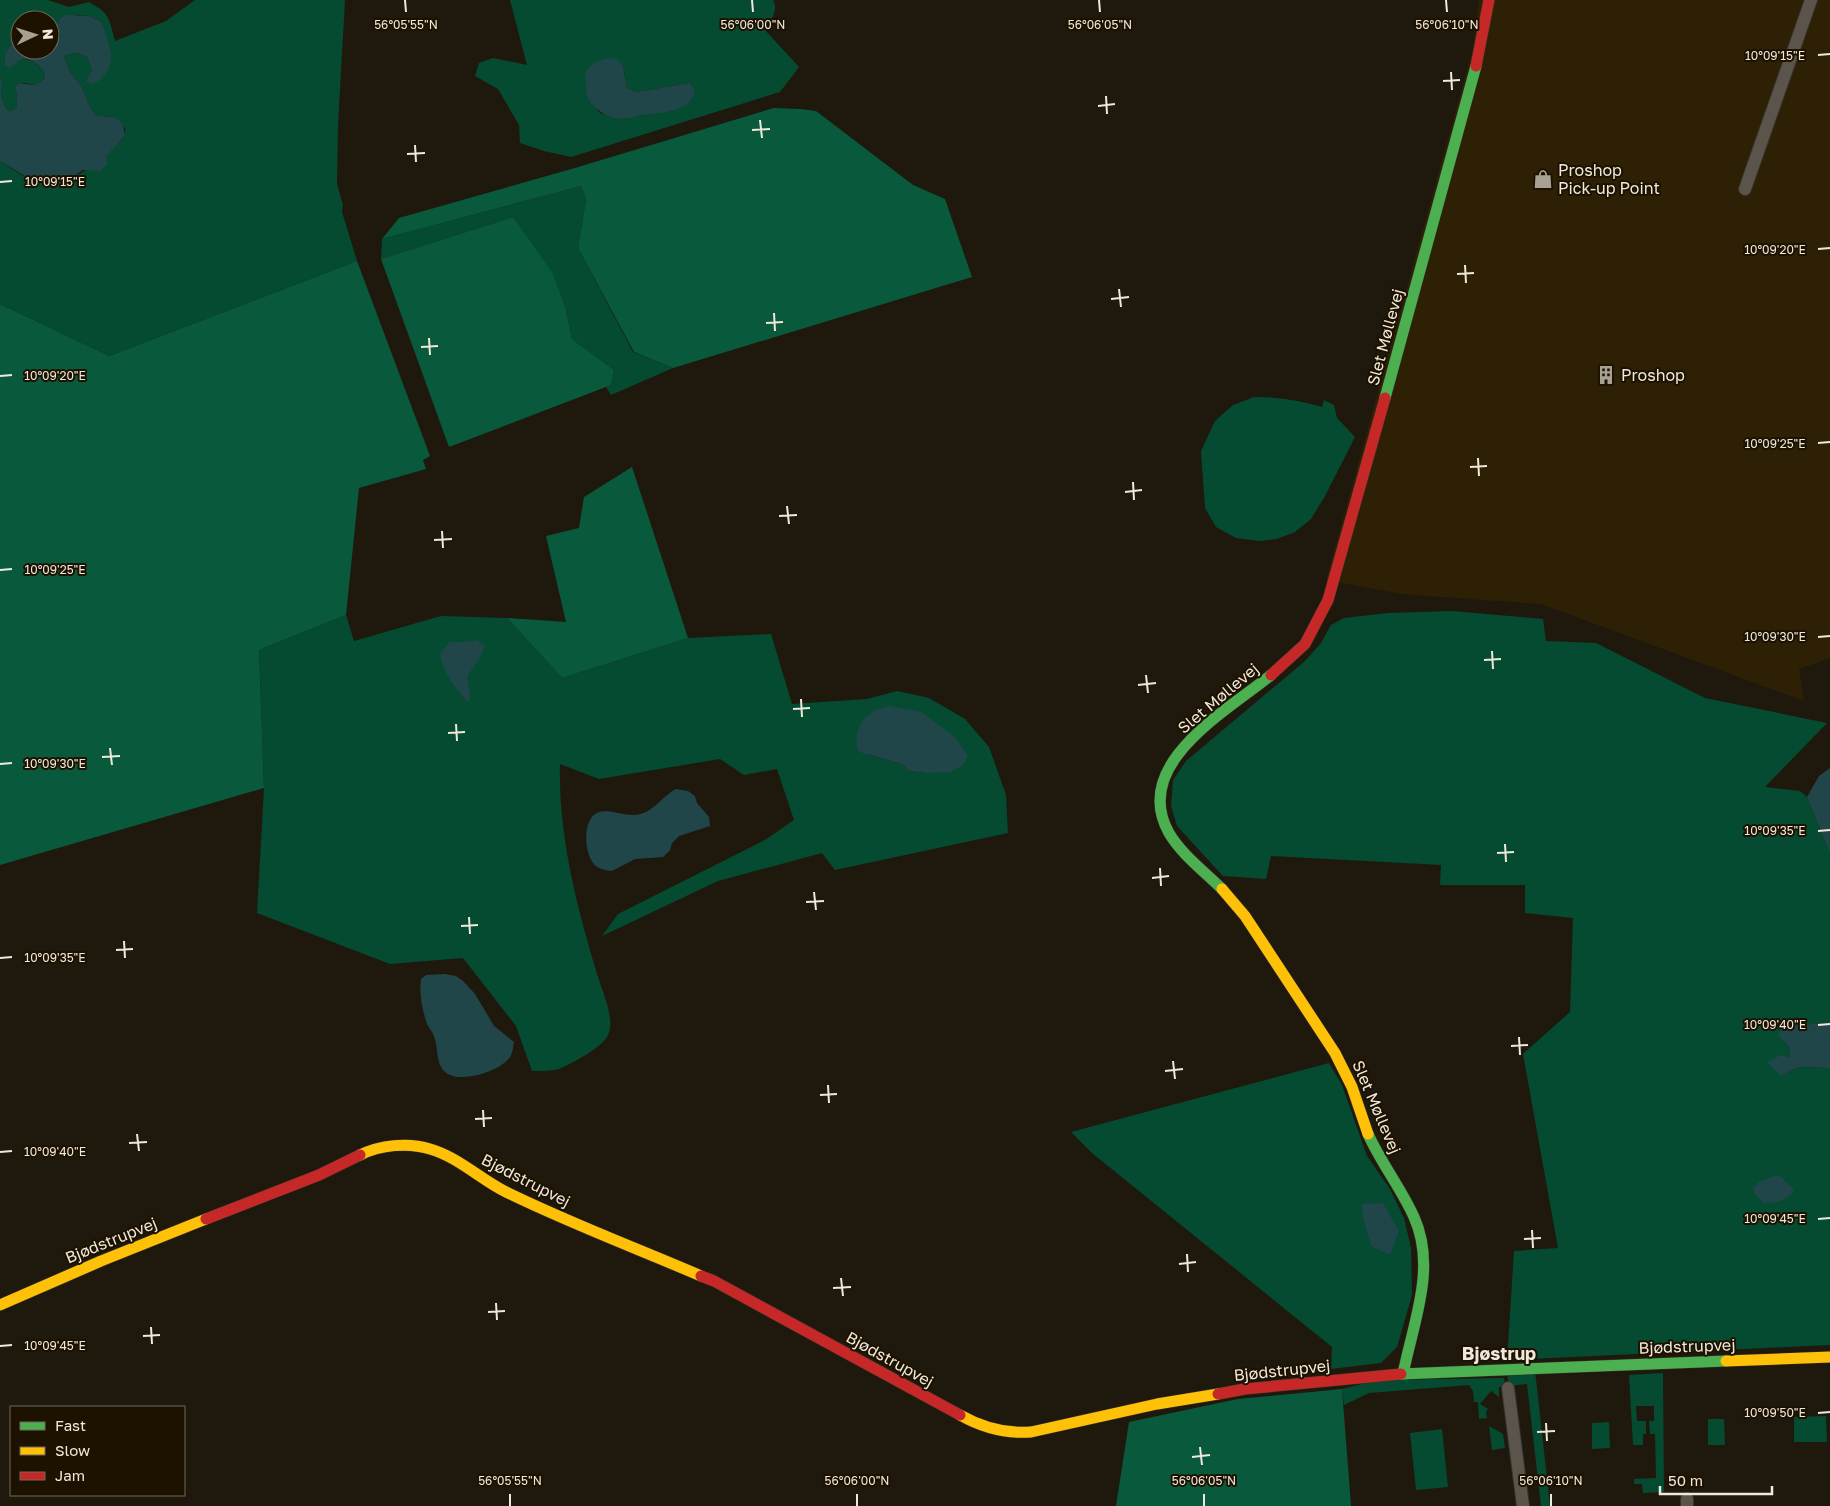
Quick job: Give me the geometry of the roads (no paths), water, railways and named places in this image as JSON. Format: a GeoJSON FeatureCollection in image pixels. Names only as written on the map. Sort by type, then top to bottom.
{"type":"FeatureCollection","features":[{"type":"Feature","properties":{"kind":"street","name":"Slet Møllevej"},"geometry":{"type":"LineString","coordinates":[[1402,1374],[1420,1296],[1424,1263],[1422,1243],[1415,1219],[1405,1198],[1378,1156],[1342,1064],[1233,901],[1179,848],[1170,836],[1164,823],[1160,798],[1162,783],[1168,768],[1178,754],[1202,730],[1284,665],[1302,647],[1316,627],[1328,600],[1476,65],[1488,0]]}},
{"type":"Feature","properties":{"kind":"street"},"geometry":{"type":"LineString","coordinates":[[1745,189],[1811,0]]}},
{"type":"Feature","properties":{"kind":"street","name":"Bjødstrupvej"},"geometry":{"type":"LineString","coordinates":[[0,1305],[101,1261],[319,1175],[370,1150],[405,1145],[428,1148],[444,1154],[504,1190],[563,1218],[714,1281],[962,1417],[978,1425],[1014,1433],[1031,1432],[1156,1404],[1245,1389],[1402,1374],[1830,1357]]}},
{"type":"Feature","properties":{"kind":"street"},"geometry":{"type":"LineString","coordinates":[[1508,1388],[1523,1506]]}},
{"type":"Feature","properties":{"kind":"water"},"geometry":{"type":"Polygon","coordinates":[[[65,15],[89,16],[102,22],[111,59],[108,69],[102,78],[89,84],[86,80],[92,70],[87,57],[77,53],[64,56],[70,72],[82,87],[89,105],[96,116],[116,118],[122,124],[125,136],[106,156],[107,164],[100,171],[83,170],[69,180],[53,183],[35,182],[0,161],[0,76],[2,82],[1,96],[6,109],[11,111],[17,108],[15,87],[18,83],[35,85],[44,79],[45,74],[37,65],[29,60],[60,60],[60,19],[65,15]]]}},
{"type":"Feature","properties":{"kind":"water"},"geometry":{"type":"Polygon","coordinates":[[[10,46],[10,60],[20,60],[10,68],[5,65],[5,53],[10,46]]]}},
{"type":"Feature","properties":{"kind":"water"},"geometry":{"type":"Polygon","coordinates":[[[615,58],[623,66],[627,88],[636,92],[689,83],[695,90],[692,97],[682,107],[666,112],[623,119],[603,114],[588,99],[585,72],[598,61],[615,58]]]}},
{"type":"Feature","properties":{"kind":"water"},"geometry":{"type":"Polygon","coordinates":[[[477,640],[485,646],[478,661],[467,676],[470,697],[468,702],[446,673],[440,653],[450,642],[477,640]]]}},
{"type":"Feature","properties":{"kind":"water"},"geometry":{"type":"Polygon","coordinates":[[[889,706],[921,712],[955,737],[968,756],[963,765],[951,772],[925,773],[909,771],[902,764],[859,752],[856,741],[858,729],[864,719],[874,711],[889,706]]]}},
{"type":"Feature","properties":{"kind":"water"},"geometry":{"type":"Polygon","coordinates":[[[1830,768],[1830,854],[1807,797],[1819,776],[1830,768]]]}},
{"type":"Feature","properties":{"kind":"water"},"geometry":{"type":"Polygon","coordinates":[[[676,789],[688,791],[695,796],[697,803],[709,817],[710,826],[679,836],[663,857],[635,859],[612,871],[597,867],[589,856],[586,840],[588,825],[595,814],[604,811],[629,815],[641,814],[652,808],[676,789]]]}},
{"type":"Feature","properties":{"kind":"water"},"geometry":{"type":"Polygon","coordinates":[[[445,974],[456,976],[463,981],[475,994],[494,1026],[514,1042],[510,1057],[488,1072],[468,1077],[458,1077],[450,1075],[441,1067],[435,1039],[427,1024],[424,1013],[420,985],[421,979],[426,975],[445,974]]]}},
{"type":"Feature","properties":{"kind":"water"},"geometry":{"type":"Polygon","coordinates":[[[1787,1019],[1802,1025],[1830,1022],[1830,1068],[1799,1067],[1781,1076],[1767,1062],[1781,1055],[1789,1058],[1790,1047],[1778,1035],[1787,1019]]]}},
{"type":"Feature","properties":{"kind":"water"},"geometry":{"type":"Polygon","coordinates":[[[1774,1176],[1780,1176],[1793,1189],[1793,1193],[1780,1201],[1764,1203],[1753,1189],[1759,1182],[1774,1176]]]}},
{"type":"Feature","properties":{"kind":"water"},"geometry":{"type":"Polygon","coordinates":[[[1383,1203],[1399,1231],[1390,1255],[1371,1246],[1363,1217],[1362,1204],[1383,1203]]]}},
{"type":"Feature","properties":{"kind":"place","name":"Proshop Pick-up Point"},"geometry":{"type":"Point","coordinates":[1543,179]}},
{"type":"Feature","properties":{"kind":"place","name":"Proshop"},"geometry":{"type":"Point","coordinates":[1606,375]}},
{"type":"Feature","properties":{"kind":"district","name":"Bjøstrup"},"geometry":{"type":"Point","coordinates":[1499,1353]}}]}
